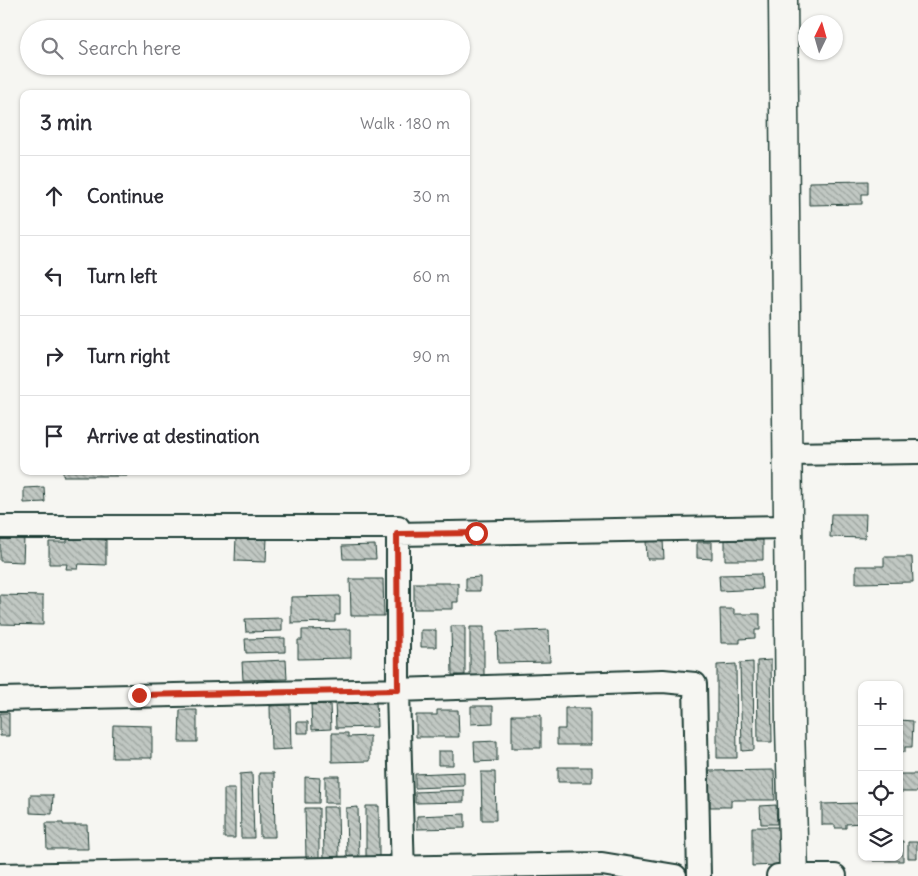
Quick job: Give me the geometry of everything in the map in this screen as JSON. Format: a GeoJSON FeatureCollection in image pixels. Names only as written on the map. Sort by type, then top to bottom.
{"type":"FeatureCollection","features":[{"type":"Feature","properties":{"kind":"street"},"geometry":{"type":"LineString","coordinates":[[783,0],[789,528],[789,876],[835,876]]}},
{"type":"Feature","properties":{"kind":"street"},"geometry":{"type":"LineString","coordinates":[[788,454],[918,452]]}},
{"type":"Feature","properties":{"kind":"street"},"geometry":{"type":"LineString","coordinates":[[0,527],[398,527],[398,690],[403,872]]}},
{"type":"Feature","properties":{"kind":"street"},"geometry":{"type":"LineString","coordinates":[[397,534],[789,528]]}},
{"type":"Feature","properties":{"kind":"street"},"geometry":{"type":"LineString","coordinates":[[0,699],[398,690],[664,681],[695,684],[699,876]]}},
{"type":"Feature","properties":{"kind":"street"},"geometry":{"type":"LineString","coordinates":[[0,874],[403,872],[602,864],[675,876]]}},
{"type":"Feature","properties":{"kind":"building"},"geometry":{"type":"Polygon","coordinates":[[[868,181],[868,194],[862,194],[862,204],[809,205],[809,182],[868,181]]]}},
{"type":"Feature","properties":{"kind":"building"},"geometry":{"type":"Polygon","coordinates":[[[63,475],[127,475],[127,476],[63,475]]]}},
{"type":"Feature","properties":{"kind":"building"},"geometry":{"type":"Polygon","coordinates":[[[44,487],[45,502],[24,503],[24,488],[44,487]]]}},
{"type":"Feature","properties":{"kind":"building"},"geometry":{"type":"Polygon","coordinates":[[[831,514],[866,514],[865,538],[830,537],[831,514]]]}},
{"type":"Feature","properties":{"kind":"building"},"geometry":{"type":"Polygon","coordinates":[[[67,534],[84,535],[84,539],[106,540],[106,565],[79,564],[78,569],[66,569],[67,564],[49,564],[49,542],[67,542],[67,534]]]}},
{"type":"Feature","properties":{"kind":"building"},"geometry":{"type":"Polygon","coordinates":[[[236,537],[267,538],[266,562],[235,561],[236,537]]]}},
{"type":"Feature","properties":{"kind":"building"},"geometry":{"type":"Polygon","coordinates":[[[0,538],[24,538],[23,562],[0,561],[0,538]]]}},
{"type":"Feature","properties":{"kind":"building"},"geometry":{"type":"Polygon","coordinates":[[[663,540],[664,559],[647,559],[646,541],[663,540]]]}},
{"type":"Feature","properties":{"kind":"building"},"geometry":{"type":"Polygon","coordinates":[[[725,540],[763,540],[763,560],[725,560],[725,540]]]}},
{"type":"Feature","properties":{"kind":"building"},"geometry":{"type":"Polygon","coordinates":[[[697,542],[712,542],[712,559],[697,558],[697,542]]]}},
{"type":"Feature","properties":{"kind":"building"},"geometry":{"type":"Polygon","coordinates":[[[375,545],[376,559],[343,559],[342,546],[375,545]]]}},
{"type":"Feature","properties":{"kind":"building"},"geometry":{"type":"Polygon","coordinates":[[[884,557],[912,557],[913,582],[856,583],[856,566],[884,566],[884,557]]]}},
{"type":"Feature","properties":{"kind":"building"},"geometry":{"type":"Polygon","coordinates":[[[761,574],[762,589],[720,591],[719,575],[761,574]]]}},
{"type":"Feature","properties":{"kind":"building"},"geometry":{"type":"Polygon","coordinates":[[[480,577],[480,591],[466,591],[466,578],[480,577]]]}},
{"type":"Feature","properties":{"kind":"building"},"geometry":{"type":"Polygon","coordinates":[[[350,579],[383,579],[384,616],[351,616],[350,579]]]}},
{"type":"Feature","properties":{"kind":"building"},"geometry":{"type":"Polygon","coordinates":[[[414,583],[458,583],[458,602],[453,602],[453,609],[414,609],[414,583]]]}},
{"type":"Feature","properties":{"kind":"building"},"geometry":{"type":"Polygon","coordinates":[[[0,595],[43,596],[43,625],[0,624],[0,595]]]}},
{"type":"Feature","properties":{"kind":"building"},"geometry":{"type":"Polygon","coordinates":[[[340,596],[340,615],[335,615],[335,622],[291,623],[291,597],[340,596]]]}},
{"type":"Feature","properties":{"kind":"building"},"geometry":{"type":"Polygon","coordinates":[[[720,609],[734,609],[734,614],[760,614],[760,630],[755,630],[755,638],[740,639],[740,643],[721,643],[720,609]]]}},
{"type":"Feature","properties":{"kind":"building"},"geometry":{"type":"Polygon","coordinates":[[[282,618],[282,631],[246,632],[245,619],[282,618]]]}},
{"type":"Feature","properties":{"kind":"building"},"geometry":{"type":"Polygon","coordinates":[[[451,626],[465,626],[465,675],[452,675],[451,626]]]}},
{"type":"Feature","properties":{"kind":"building"},"geometry":{"type":"Polygon","coordinates":[[[470,627],[484,627],[484,679],[470,679],[470,627]]]}},
{"type":"Feature","properties":{"kind":"building"},"geometry":{"type":"Polygon","coordinates":[[[351,629],[351,658],[298,659],[298,640],[302,640],[302,630],[351,629]]]}},
{"type":"Feature","properties":{"kind":"building"},"geometry":{"type":"Polygon","coordinates":[[[421,630],[436,630],[436,647],[421,647],[421,630]]]}},
{"type":"Feature","properties":{"kind":"building"},"geometry":{"type":"Polygon","coordinates":[[[549,630],[550,662],[498,663],[497,632],[549,630]]]}},
{"type":"Feature","properties":{"kind":"building"},"geometry":{"type":"Polygon","coordinates":[[[285,638],[285,652],[246,653],[245,639],[285,638]]]}},
{"type":"Feature","properties":{"kind":"building"},"geometry":{"type":"Polygon","coordinates":[[[286,660],[287,679],[243,680],[242,662],[286,660]]]}},
{"type":"Feature","properties":{"kind":"building"},"geometry":{"type":"Polygon","coordinates":[[[771,660],[772,742],[758,742],[757,661],[771,660]]]}},
{"type":"Feature","properties":{"kind":"building"},"geometry":{"type":"Polygon","coordinates":[[[753,662],[754,750],[742,751],[740,663],[753,662]]]}},
{"type":"Feature","properties":{"kind":"building"},"geometry":{"type":"Polygon","coordinates":[[[736,664],[737,758],[717,758],[717,665],[736,664]]]}},
{"type":"Feature","properties":{"kind":"building"},"geometry":{"type":"Polygon","coordinates":[[[376,700],[377,727],[336,728],[335,701],[376,700]]]}},
{"type":"Feature","properties":{"kind":"building"},"geometry":{"type":"Polygon","coordinates":[[[330,704],[331,729],[312,730],[311,705],[330,704]]]}},
{"type":"Feature","properties":{"kind":"building"},"geometry":{"type":"Polygon","coordinates":[[[290,705],[291,749],[271,750],[270,706],[290,705]]]}},
{"type":"Feature","properties":{"kind":"building"},"geometry":{"type":"Polygon","coordinates":[[[471,706],[493,706],[493,723],[471,724],[471,706]]]}},
{"type":"Feature","properties":{"kind":"building"},"geometry":{"type":"Polygon","coordinates":[[[565,708],[590,708],[590,745],[557,745],[557,729],[565,729],[565,708]]]}},
{"type":"Feature","properties":{"kind":"building"},"geometry":{"type":"Polygon","coordinates":[[[180,710],[197,710],[197,742],[179,742],[180,710]]]}},
{"type":"Feature","properties":{"kind":"building"},"geometry":{"type":"Polygon","coordinates":[[[437,710],[458,710],[459,737],[416,737],[416,715],[437,715],[437,710]]]}},
{"type":"Feature","properties":{"kind":"building"},"geometry":{"type":"Polygon","coordinates":[[[0,713],[9,713],[9,736],[0,736],[0,713]]]}},
{"type":"Feature","properties":{"kind":"building"},"geometry":{"type":"Polygon","coordinates":[[[512,715],[541,715],[541,748],[512,748],[512,715]]]}},
{"type":"Feature","properties":{"kind":"building"},"geometry":{"type":"Polygon","coordinates":[[[903,720],[913,721],[912,747],[905,747],[905,752],[903,752],[903,720]]]}},
{"type":"Feature","properties":{"kind":"building"},"geometry":{"type":"Polygon","coordinates":[[[297,722],[308,722],[308,733],[297,733],[297,722]]]}},
{"type":"Feature","properties":{"kind":"building"},"geometry":{"type":"Polygon","coordinates":[[[113,725],[152,726],[152,758],[112,758],[113,725]]]}},
{"type":"Feature","properties":{"kind":"building"},"geometry":{"type":"Polygon","coordinates":[[[332,733],[348,733],[348,737],[370,736],[370,761],[332,762],[332,733]]]}},
{"type":"Feature","properties":{"kind":"building"},"geometry":{"type":"Polygon","coordinates":[[[497,741],[497,761],[475,762],[474,742],[497,741]]]}},
{"type":"Feature","properties":{"kind":"building"},"geometry":{"type":"Polygon","coordinates":[[[438,751],[453,751],[453,765],[438,765],[438,751]]]}},
{"type":"Feature","properties":{"kind":"building"},"geometry":{"type":"Polygon","coordinates":[[[558,767],[592,767],[592,782],[558,782],[558,767]]]}},
{"type":"Feature","properties":{"kind":"building"},"geometry":{"type":"Polygon","coordinates":[[[774,770],[775,800],[731,800],[731,807],[710,807],[709,771],[774,770]]]}},
{"type":"Feature","properties":{"kind":"building"},"geometry":{"type":"Polygon","coordinates":[[[464,772],[464,786],[415,788],[415,774],[464,772]]]}},
{"type":"Feature","properties":{"kind":"building"},"geometry":{"type":"Polygon","coordinates":[[[481,772],[495,772],[496,820],[482,820],[481,772]]]}},
{"type":"Feature","properties":{"kind":"building"},"geometry":{"type":"Polygon","coordinates":[[[252,773],[254,838],[241,838],[240,774],[252,773]]]}},
{"type":"Feature","properties":{"kind":"building"},"geometry":{"type":"Polygon","coordinates":[[[259,773],[274,773],[275,837],[260,837],[259,773]]]}},
{"type":"Feature","properties":{"kind":"building"},"geometry":{"type":"Polygon","coordinates":[[[903,774],[918,774],[918,792],[903,792],[903,774]]]}},
{"type":"Feature","properties":{"kind":"building"},"geometry":{"type":"Polygon","coordinates":[[[325,776],[339,776],[339,803],[325,803],[325,776]]]}},
{"type":"Feature","properties":{"kind":"building"},"geometry":{"type":"Polygon","coordinates":[[[305,777],[320,778],[319,803],[305,803],[305,777]]]}},
{"type":"Feature","properties":{"kind":"building"},"geometry":{"type":"Polygon","coordinates":[[[224,789],[235,789],[235,838],[224,838],[224,789]]]}},
{"type":"Feature","properties":{"kind":"building"},"geometry":{"type":"Polygon","coordinates":[[[464,790],[464,802],[415,803],[415,792],[464,790]]]}},
{"type":"Feature","properties":{"kind":"building"},"geometry":{"type":"Polygon","coordinates":[[[30,795],[53,795],[52,814],[30,813],[30,795]]]}},
{"type":"Feature","properties":{"kind":"building"},"geometry":{"type":"Polygon","coordinates":[[[858,803],[858,823],[846,824],[846,828],[835,828],[835,825],[822,825],[822,804],[858,803]]]}},
{"type":"Feature","properties":{"kind":"building"},"geometry":{"type":"Polygon","coordinates":[[[776,805],[777,824],[761,824],[760,806],[776,805]]]}},
{"type":"Feature","properties":{"kind":"building"},"geometry":{"type":"Polygon","coordinates":[[[366,806],[379,806],[379,858],[366,858],[366,806]]]}},
{"type":"Feature","properties":{"kind":"building"},"geometry":{"type":"Polygon","coordinates":[[[323,807],[338,807],[339,859],[324,859],[323,807]]]}},
{"type":"Feature","properties":{"kind":"building"},"geometry":{"type":"Polygon","coordinates":[[[358,807],[359,858],[347,858],[346,808],[358,807]]]}},
{"type":"Feature","properties":{"kind":"building"},"geometry":{"type":"Polygon","coordinates":[[[305,808],[319,808],[319,858],[306,858],[305,808]]]}},
{"type":"Feature","properties":{"kind":"building"},"geometry":{"type":"Polygon","coordinates":[[[465,814],[465,828],[417,829],[417,816],[465,814]]]}},
{"type":"Feature","properties":{"kind":"building"},"geometry":{"type":"Polygon","coordinates":[[[46,823],[87,825],[88,849],[47,849],[46,823]]]}},
{"type":"Feature","properties":{"kind":"building"},"geometry":{"type":"Polygon","coordinates":[[[752,827],[779,827],[779,865],[752,866],[752,827]]]}},
{"type":"Feature","properties":{"kind":"building"},"geometry":{"type":"Polygon","coordinates":[[[908,842],[917,842],[917,858],[908,858],[908,842]]]}},
{"type":"Feature","properties":{"kind":"route"},"geometry":{"type":"LineString","coordinates":[[139,695],[398,690],[397,534],[476,533]]}}]}
